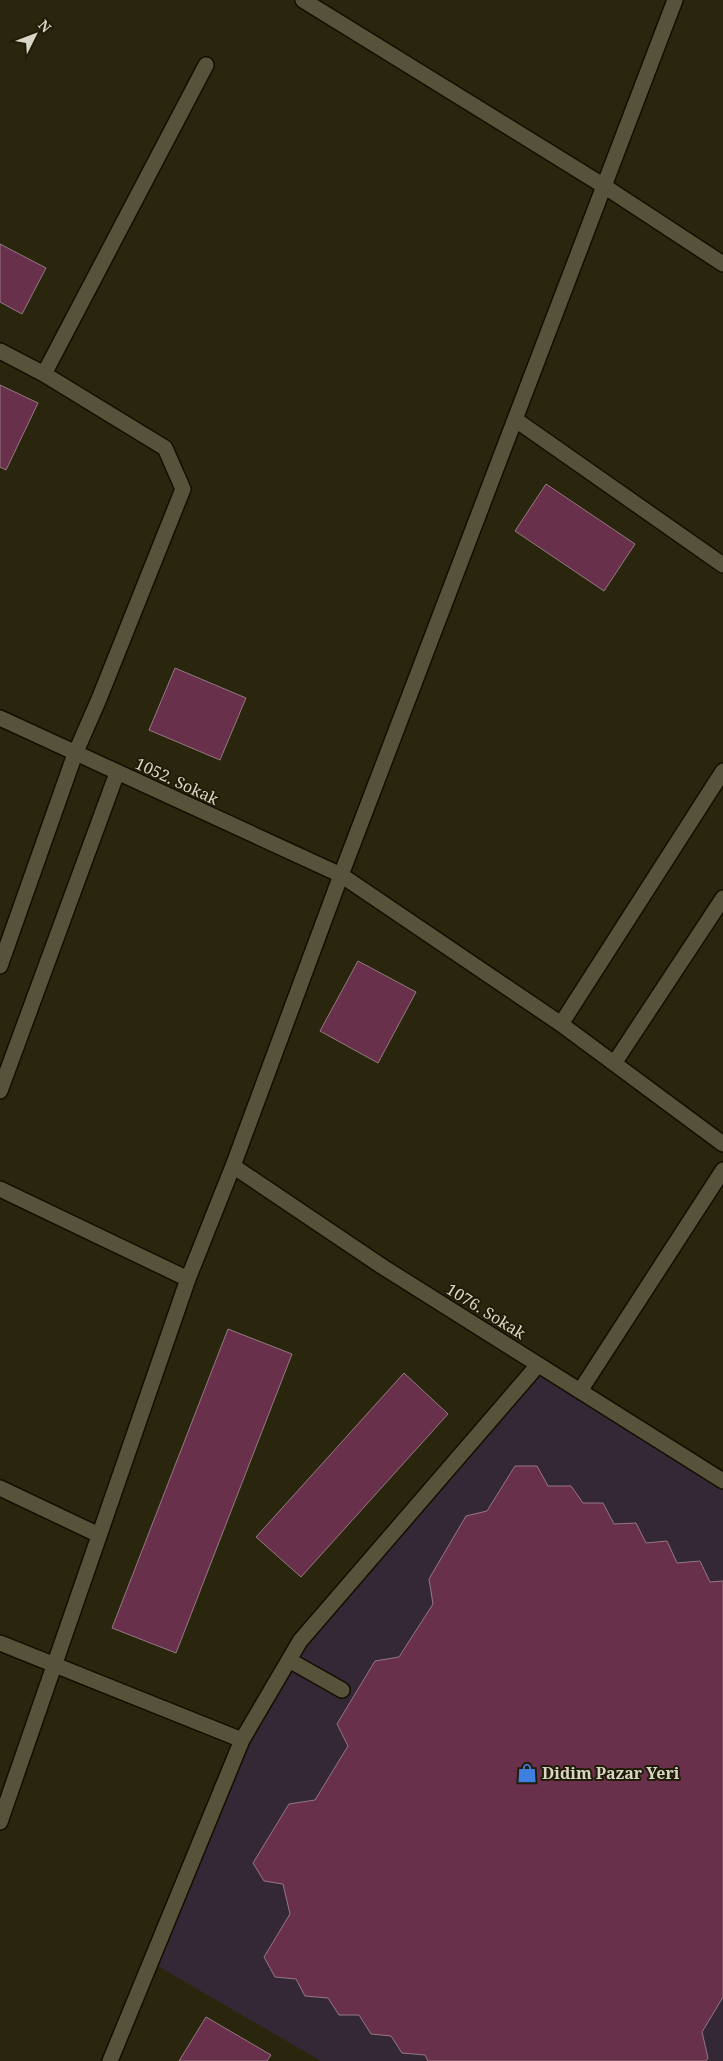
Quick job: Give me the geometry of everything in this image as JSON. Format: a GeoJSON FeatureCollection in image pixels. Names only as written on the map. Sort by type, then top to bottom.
{"type":"FeatureCollection","features":[{"type":"Feature","properties":{"kind":"street"},"geometry":{"type":"LineString","coordinates":[[303,0],[604,186],[723,264]]}},
{"type":"Feature","properties":{"kind":"street"},"geometry":{"type":"LineString","coordinates":[[0,1822],[188,1279],[233,1166],[341,875],[675,0]]}},
{"type":"Feature","properties":{"kind":"street"},"geometry":{"type":"LineString","coordinates":[[44,374],[206,65]]}},
{"type":"Feature","properties":{"kind":"street"},"geometry":{"type":"LineString","coordinates":[[0,351],[44,374],[165,448],[183,489],[75,754],[0,966]]}},
{"type":"Feature","properties":{"kind":"street"},"geometry":{"type":"LineString","coordinates":[[516,420],[723,565]]}},
{"type":"Feature","properties":{"kind":"street","name":"1052. Sokak"},"geometry":{"type":"LineString","coordinates":[[0,718],[341,875],[561,1024],[723,1144]]}},
{"type":"Feature","properties":{"kind":"street"},"geometry":{"type":"LineString","coordinates":[[561,1024],[723,771]]}},
{"type":"Feature","properties":{"kind":"street"},"geometry":{"type":"LineString","coordinates":[[0,1091],[117,773]]}},
{"type":"Feature","properties":{"kind":"street"},"geometry":{"type":"LineString","coordinates":[[614,1062],[723,898]]}},
{"type":"Feature","properties":{"kind":"street","name":"1076. Sokak"},"geometry":{"type":"LineString","coordinates":[[233,1166],[383,1267],[723,1481]]}},
{"type":"Feature","properties":{"kind":"street"},"geometry":{"type":"LineString","coordinates":[[580,1391],[723,1170]]}},
{"type":"Feature","properties":{"kind":"street"},"geometry":{"type":"LineString","coordinates":[[0,1189],[188,1279]]}},
{"type":"Feature","properties":{"kind":"street"},"geometry":{"type":"LineString","coordinates":[[110,2061],[242,1740],[300,1641],[538,1365]]}},
{"type":"Feature","properties":{"kind":"street"},"geometry":{"type":"LineString","coordinates":[[0,1488],[99,1535]]}},
{"type":"Feature","properties":{"kind":"street"},"geometry":{"type":"LineString","coordinates":[[0,1643],[54,1663],[242,1740]]}},
{"type":"Feature","properties":{"kind":"street"},"geometry":{"type":"LineString","coordinates":[[290,1660],[342,1690]]}},
{"type":"Feature","properties":{"kind":"shaded area","name":"Didim Pazar Yeri"},"geometry":{"type":"Polygon","coordinates":[[[538,1365],[723,1481],[723,2061],[321,2061],[151,1962],[242,1740],[300,1641],[538,1365]]]}},
{"type":"Feature","properties":{"kind":"building"},"geometry":{"type":"Polygon","coordinates":[[[0,244],[46,268],[22,314],[0,302],[0,244]]]}},
{"type":"Feature","properties":{"kind":"building"},"geometry":{"type":"Polygon","coordinates":[[[0,385],[38,403],[6,470],[0,467],[0,385]]]}},
{"type":"Feature","properties":{"kind":"building"},"geometry":{"type":"Polygon","coordinates":[[[546,484],[635,544],[604,591],[515,531],[546,484]]]}},
{"type":"Feature","properties":{"kind":"building"},"geometry":{"type":"Polygon","coordinates":[[[175,668],[246,698],[220,760],[149,730],[175,668]]]}},
{"type":"Feature","properties":{"kind":"building"},"geometry":{"type":"Polygon","coordinates":[[[358,961],[416,992],[378,1063],[320,1031],[358,961]]]}},
{"type":"Feature","properties":{"kind":"building"},"geometry":{"type":"Polygon","coordinates":[[[228,1329],[292,1354],[176,1653],[112,1628],[228,1329]]]}},
{"type":"Feature","properties":{"kind":"building"},"geometry":{"type":"Polygon","coordinates":[[[404,1373],[448,1414],[301,1577],[256,1537],[404,1373]]]}},
{"type":"Feature","properties":{"kind":"building","name":"Didim Pazar Yeri"},"geometry":{"type":"Polygon","coordinates":[[[515,1466],[537,1466],[548,1486],[571,1486],[583,1503],[603,1503],[614,1524],[636,1523],[646,1543],[667,1541],[677,1563],[700,1561],[710,1582],[723,1581],[723,1997],[702,2032],[708,2058],[706,2061],[428,2061],[425,2055],[402,2053],[391,2036],[371,2034],[359,2015],[339,2015],[328,1998],[305,1996],[296,1979],[275,1977],[264,1957],[290,1914],[283,1884],[264,1881],[253,1863],[289,1804],[315,1800],[348,1746],[337,1724],[375,1661],[399,1657],[433,1604],[429,1579],[466,1516],[487,1511],[515,1466]]]}},
{"type":"Feature","properties":{"kind":"building"},"geometry":{"type":"Polygon","coordinates":[[[206,2017],[271,2055],[267,2061],[179,2061],[206,2017]]]}},
{"type":"Feature","properties":{"kind":"place","name":"Didim Pazar Yeri"},"geometry":{"type":"Point","coordinates":[527,1773]}}]}
